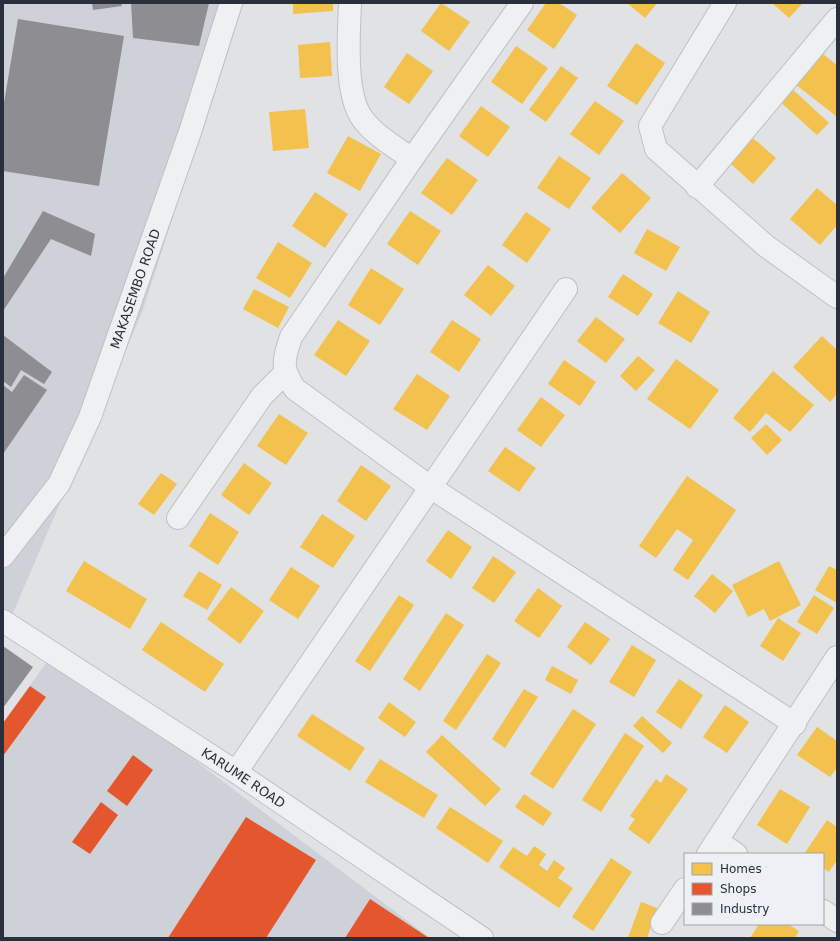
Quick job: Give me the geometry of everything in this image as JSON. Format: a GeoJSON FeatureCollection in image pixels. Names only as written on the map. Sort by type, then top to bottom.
{"type":"FeatureCollection","features":[{"type":"Feature","properties":{"kind":"street","name":"MAKASEMBO ROAD"},"geometry":{"type":"LineString","coordinates":[[3,556],[59,484],[90,417],[190,132],[231,3]]}},
{"type":"Feature","properties":{"kind":"street"},"geometry":{"type":"LineString","coordinates":[[350,3],[349,56],[353,100],[362,118],[375,132],[412,159]]}},
{"type":"Feature","properties":{"kind":"street"},"geometry":{"type":"LineString","coordinates":[[522,3],[412,159],[291,337],[285,354],[285,373],[295,389],[430,487],[795,724]]}},
{"type":"Feature","properties":{"kind":"street"},"geometry":{"type":"LineString","coordinates":[[725,3],[650,126],[656,149],[697,187],[766,246],[837,298]]}},
{"type":"Feature","properties":{"kind":"street"},"geometry":{"type":"LineString","coordinates":[[697,187],[837,19]]}},
{"type":"Feature","properties":{"kind":"street"},"geometry":{"type":"LineString","coordinates":[[236,772],[566,289]]}},
{"type":"Feature","properties":{"kind":"street"},"geometry":{"type":"LineString","coordinates":[[178,518],[262,396],[285,373]]}},
{"type":"Feature","properties":{"kind":"street","name":"KARUME ROAD"},"geometry":{"type":"LineString","coordinates":[[3,621],[236,772],[482,938]]}},
{"type":"Feature","properties":{"kind":"street"},"geometry":{"type":"LineString","coordinates":[[732,853],[712,848],[837,658]]}},
{"type":"Feature","properties":{"kind":"street"},"geometry":{"type":"LineString","coordinates":[[662,923],[684,890]]}},
{"type":"Feature","properties":{"kind":"street"},"geometry":{"type":"LineString","coordinates":[[824,912],[837,921]]}},
{"type":"Feature","properties":{"kind":"shaded area"},"geometry":{"type":"Polygon","coordinates":[[[3,3],[241,3],[143,310],[13,613],[3,628],[3,3]]]}},
{"type":"Feature","properties":{"kind":"shaded area"},"geometry":{"type":"Polygon","coordinates":[[[53,653],[430,938],[3,938],[3,724],[53,653]]]}},
{"type":"Feature","properties":{"kind":"building: Homes"},"geometry":{"type":"Polygon","coordinates":[[[293,3],[333,3],[333,11],[293,14],[293,3]]]}},
{"type":"Feature","properties":{"kind":"building: Homes"},"geometry":{"type":"Polygon","coordinates":[[[441,3],[470,22],[449,51],[421,31],[441,3]]]}},
{"type":"Feature","properties":{"kind":"building: Homes"},"geometry":{"type":"Polygon","coordinates":[[[546,3],[559,3],[577,15],[554,49],[527,30],[546,3]]]}},
{"type":"Feature","properties":{"kind":"building: Homes"},"geometry":{"type":"Polygon","coordinates":[[[627,3],[657,3],[645,18],[627,3]]]}},
{"type":"Feature","properties":{"kind":"building: Homes"},"geometry":{"type":"Polygon","coordinates":[[[772,3],[803,3],[789,18],[772,3]]]}},
{"type":"Feature","properties":{"kind":"building: Homes"},"geometry":{"type":"Polygon","coordinates":[[[330,42],[332,76],[300,78],[298,45],[330,42]]]}},
{"type":"Feature","properties":{"kind":"building: Homes"},"geometry":{"type":"Polygon","coordinates":[[[636,43],[665,63],[637,105],[607,86],[636,43]]]}},
{"type":"Feature","properties":{"kind":"building: Homes"},"geometry":{"type":"Polygon","coordinates":[[[516,46],[548,68],[522,104],[491,82],[516,46]]]}},
{"type":"Feature","properties":{"kind":"building: Homes"},"geometry":{"type":"Polygon","coordinates":[[[820,52],[837,65],[836,116],[795,84],[820,52]]]}},
{"type":"Feature","properties":{"kind":"building: Homes"},"geometry":{"type":"Polygon","coordinates":[[[407,53],[433,71],[409,104],[384,87],[407,53]]]}},
{"type":"Feature","properties":{"kind":"building: Homes"},"geometry":{"type":"Polygon","coordinates":[[[561,66],[578,78],[546,122],[529,110],[561,66]]]}},
{"type":"Feature","properties":{"kind":"building: Homes"},"geometry":{"type":"Polygon","coordinates":[[[789,86],[829,123],[817,135],[777,99],[789,86]]]}},
{"type":"Feature","properties":{"kind":"building: Homes"},"geometry":{"type":"Polygon","coordinates":[[[595,101],[624,121],[599,155],[570,134],[595,101]]]}},
{"type":"Feature","properties":{"kind":"building: Homes"},"geometry":{"type":"Polygon","coordinates":[[[481,106],[510,127],[488,157],[459,136],[481,106]]]}},
{"type":"Feature","properties":{"kind":"building: Homes"},"geometry":{"type":"Polygon","coordinates":[[[305,109],[309,148],[273,151],[269,112],[305,109]]]}},
{"type":"Feature","properties":{"kind":"building: Homes"},"geometry":{"type":"Polygon","coordinates":[[[348,136],[381,154],[360,191],[327,173],[348,136]]]}},
{"type":"Feature","properties":{"kind":"building: Homes"},"geometry":{"type":"Polygon","coordinates":[[[753,138],[776,158],[753,184],[730,163],[753,138]]]}},
{"type":"Feature","properties":{"kind":"building: Homes"},"geometry":{"type":"Polygon","coordinates":[[[559,156],[591,178],[569,209],[537,188],[559,156]]]}},
{"type":"Feature","properties":{"kind":"building: Homes"},"geometry":{"type":"Polygon","coordinates":[[[447,158],[478,180],[452,215],[421,193],[447,158]]]}},
{"type":"Feature","properties":{"kind":"building: Homes"},"geometry":{"type":"Polygon","coordinates":[[[622,173],[651,198],[620,233],[591,208],[622,173]]]}},
{"type":"Feature","properties":{"kind":"building: Homes"},"geometry":{"type":"Polygon","coordinates":[[[817,188],[837,205],[837,225],[820,245],[790,219],[817,188]]]}},
{"type":"Feature","properties":{"kind":"building: Homes"},"geometry":{"type":"Polygon","coordinates":[[[315,192],[348,214],[325,248],[292,226],[315,192]]]}},
{"type":"Feature","properties":{"kind":"building: Homes"},"geometry":{"type":"Polygon","coordinates":[[[410,211],[441,231],[418,265],[387,244],[410,211]]]}},
{"type":"Feature","properties":{"kind":"building: Homes"},"geometry":{"type":"Polygon","coordinates":[[[526,212],[551,229],[527,263],[502,245],[526,212]]]}},
{"type":"Feature","properties":{"kind":"building: Homes"},"geometry":{"type":"Polygon","coordinates":[[[647,229],[680,247],[666,271],[634,253],[647,229]]]}},
{"type":"Feature","properties":{"kind":"building: Homes"},"geometry":{"type":"Polygon","coordinates":[[[278,242],[312,263],[290,298],[256,278],[278,242]]]}},
{"type":"Feature","properties":{"kind":"building: Homes"},"geometry":{"type":"Polygon","coordinates":[[[488,265],[515,286],[491,316],[464,295],[488,265]]]}},
{"type":"Feature","properties":{"kind":"building: Homes"},"geometry":{"type":"Polygon","coordinates":[[[371,268],[404,289],[380,325],[348,305],[371,268]]]}},
{"type":"Feature","properties":{"kind":"building: Homes"},"geometry":{"type":"Polygon","coordinates":[[[623,274],[653,294],[638,316],[608,297],[623,274]]]}},
{"type":"Feature","properties":{"kind":"building: Homes"},"geometry":{"type":"Polygon","coordinates":[[[254,289],[289,307],[278,328],[243,309],[254,289]]]}},
{"type":"Feature","properties":{"kind":"building: Homes"},"geometry":{"type":"Polygon","coordinates":[[[678,291],[710,312],[691,343],[658,323],[678,291]]]}},
{"type":"Feature","properties":{"kind":"building: Homes"},"geometry":{"type":"Polygon","coordinates":[[[596,317],[625,339],[606,363],[577,341],[596,317]]]}},
{"type":"Feature","properties":{"kind":"building: Homes"},"geometry":{"type":"Polygon","coordinates":[[[338,320],[370,341],[346,376],[314,355],[338,320]]]}},
{"type":"Feature","properties":{"kind":"building: Homes"},"geometry":{"type":"Polygon","coordinates":[[[452,320],[481,339],[459,372],[430,352],[452,320]]]}},
{"type":"Feature","properties":{"kind":"building: Homes"},"geometry":{"type":"Polygon","coordinates":[[[822,336],[837,350],[837,394],[830,402],[793,367],[822,336]]]}},
{"type":"Feature","properties":{"kind":"building: Homes"},"geometry":{"type":"Polygon","coordinates":[[[638,356],[655,370],[636,391],[620,376],[638,356]]]}},
{"type":"Feature","properties":{"kind":"building: Homes"},"geometry":{"type":"Polygon","coordinates":[[[676,359],[719,390],[690,429],[647,399],[676,359]]]}},
{"type":"Feature","properties":{"kind":"building: Homes"},"geometry":{"type":"Polygon","coordinates":[[[564,360],[596,382],[580,406],[548,384],[564,360]]]}},
{"type":"Feature","properties":{"kind":"building: Homes"},"geometry":{"type":"Polygon","coordinates":[[[773,371],[814,405],[790,432],[766,413],[750,432],[733,418],[773,371]]]}},
{"type":"Feature","properties":{"kind":"building: Homes"},"geometry":{"type":"Polygon","coordinates":[[[417,374],[450,396],[427,430],[393,409],[417,374]]]}},
{"type":"Feature","properties":{"kind":"building: Homes"},"geometry":{"type":"Polygon","coordinates":[[[541,397],[565,415],[541,447],[517,430],[541,397]]]}},
{"type":"Feature","properties":{"kind":"building: Homes"},"geometry":{"type":"Polygon","coordinates":[[[279,414],[308,433],[286,465],[257,446],[279,414]]]}},
{"type":"Feature","properties":{"kind":"building: Homes"},"geometry":{"type":"Polygon","coordinates":[[[766,424],[782,440],[767,455],[751,438],[766,424]]]}},
{"type":"Feature","properties":{"kind":"building: Homes"},"geometry":{"type":"Polygon","coordinates":[[[505,447],[536,468],[519,492],[488,471],[505,447]]]}},
{"type":"Feature","properties":{"kind":"building: Homes"},"geometry":{"type":"Polygon","coordinates":[[[244,463],[272,483],[249,515],[221,495],[244,463]]]}},
{"type":"Feature","properties":{"kind":"building: Homes"},"geometry":{"type":"Polygon","coordinates":[[[361,465],[391,486],[366,521],[337,501],[361,465]]]}},
{"type":"Feature","properties":{"kind":"building: Homes"},"geometry":{"type":"Polygon","coordinates":[[[161,473],[177,484],[154,515],[138,504],[161,473]]]}},
{"type":"Feature","properties":{"kind":"building: Homes"},"geometry":{"type":"Polygon","coordinates":[[[687,476],[736,510],[688,580],[673,570],[693,540],[677,529],[656,558],[639,546],[687,476]]]}},
{"type":"Feature","properties":{"kind":"building: Homes"},"geometry":{"type":"Polygon","coordinates":[[[210,513],[239,532],[218,565],[189,546],[210,513]]]}},
{"type":"Feature","properties":{"kind":"building: Homes"},"geometry":{"type":"Polygon","coordinates":[[[322,514],[355,536],[333,568],[300,547],[322,514]]]}},
{"type":"Feature","properties":{"kind":"building: Homes"},"geometry":{"type":"Polygon","coordinates":[[[448,530],[472,547],[451,579],[426,561],[448,530]]]}},
{"type":"Feature","properties":{"kind":"building: Homes"},"geometry":{"type":"Polygon","coordinates":[[[493,556],[516,572],[494,603],[472,588],[493,556]]]}},
{"type":"Feature","properties":{"kind":"building: Homes"},"geometry":{"type":"Polygon","coordinates":[[[84,561],[147,599],[130,629],[66,591],[84,561]]]}},
{"type":"Feature","properties":{"kind":"building: Homes"},"geometry":{"type":"Polygon","coordinates":[[[779,561],[801,605],[770,621],[764,609],[748,617],[732,585],[779,561]]]}},
{"type":"Feature","properties":{"kind":"building: Homes"},"geometry":{"type":"Polygon","coordinates":[[[829,566],[837,570],[837,603],[815,590],[829,566]]]}},
{"type":"Feature","properties":{"kind":"building: Homes"},"geometry":{"type":"Polygon","coordinates":[[[291,567],[320,586],[298,619],[269,600],[291,567]]]}},
{"type":"Feature","properties":{"kind":"building: Homes"},"geometry":{"type":"Polygon","coordinates":[[[199,571],[222,585],[207,610],[183,596],[199,571]]]}},
{"type":"Feature","properties":{"kind":"building: Homes"},"geometry":{"type":"Polygon","coordinates":[[[712,574],[733,591],[715,613],[694,596],[712,574]]]}},
{"type":"Feature","properties":{"kind":"building: Homes"},"geometry":{"type":"Polygon","coordinates":[[[231,587],[264,611],[240,644],[207,619],[231,587]]]}},
{"type":"Feature","properties":{"kind":"building: Homes"},"geometry":{"type":"Polygon","coordinates":[[[538,588],[562,606],[539,638],[514,621],[538,588]]]}},
{"type":"Feature","properties":{"kind":"building: Homes"},"geometry":{"type":"Polygon","coordinates":[[[399,595],[414,605],[370,671],[355,661],[399,595]]]}},
{"type":"Feature","properties":{"kind":"building: Homes"},"geometry":{"type":"Polygon","coordinates":[[[814,595],[834,608],[817,634],[797,622],[814,595]]]}},
{"type":"Feature","properties":{"kind":"building: Homes"},"geometry":{"type":"Polygon","coordinates":[[[446,613],[464,625],[420,691],[403,679],[446,613]]]}},
{"type":"Feature","properties":{"kind":"building: Homes"},"geometry":{"type":"Polygon","coordinates":[[[778,618],[801,633],[783,661],[760,646],[778,618]]]}},
{"type":"Feature","properties":{"kind":"building: Homes"},"geometry":{"type":"Polygon","coordinates":[[[161,622],[224,664],[205,692],[142,650],[161,622]]]}},
{"type":"Feature","properties":{"kind":"building: Homes"},"geometry":{"type":"Polygon","coordinates":[[[585,622],[610,639],[591,665],[567,647],[585,622]]]}},
{"type":"Feature","properties":{"kind":"building: Homes"},"geometry":{"type":"Polygon","coordinates":[[[632,645],[656,660],[634,697],[609,682],[632,645]]]}},
{"type":"Feature","properties":{"kind":"building: Homes"},"geometry":{"type":"Polygon","coordinates":[[[487,654],[501,663],[456,730],[443,721],[487,654]]]}},
{"type":"Feature","properties":{"kind":"building: Homes"},"geometry":{"type":"Polygon","coordinates":[[[552,666],[578,680],[571,694],[545,680],[552,666]]]}},
{"type":"Feature","properties":{"kind":"building: Homes"},"geometry":{"type":"Polygon","coordinates":[[[679,679],[703,695],[681,729],[656,712],[679,679]]]}},
{"type":"Feature","properties":{"kind":"building: Homes"},"geometry":{"type":"Polygon","coordinates":[[[524,689],[538,697],[505,748],[492,739],[524,689]]]}},
{"type":"Feature","properties":{"kind":"building: Homes"},"geometry":{"type":"Polygon","coordinates":[[[389,702],[416,722],[405,737],[378,718],[389,702]]]}},
{"type":"Feature","properties":{"kind":"building: Homes"},"geometry":{"type":"Polygon","coordinates":[[[725,705],[749,722],[727,753],[703,737],[725,705]]]}},
{"type":"Feature","properties":{"kind":"building: Homes"},"geometry":{"type":"Polygon","coordinates":[[[573,709],[596,724],[553,789],[530,774],[573,709]]]}},
{"type":"Feature","properties":{"kind":"building: Homes"},"geometry":{"type":"Polygon","coordinates":[[[312,714],[365,748],[350,771],[297,736],[312,714]]]}},
{"type":"Feature","properties":{"kind":"building: Homes"},"geometry":{"type":"Polygon","coordinates":[[[642,716],[672,743],[663,753],[633,726],[642,716]]]}},
{"type":"Feature","properties":{"kind":"building: Homes"},"geometry":{"type":"Polygon","coordinates":[[[817,727],[837,741],[837,768],[830,777],[797,755],[817,727]]]}},
{"type":"Feature","properties":{"kind":"building: Homes"},"geometry":{"type":"Polygon","coordinates":[[[625,733],[644,746],[601,812],[582,800],[625,733]]]}},
{"type":"Feature","properties":{"kind":"building: Homes"},"geometry":{"type":"Polygon","coordinates":[[[442,735],[501,789],[485,806],[426,752],[442,735]]]}},
{"type":"Feature","properties":{"kind":"building: Homes"},"geometry":{"type":"Polygon","coordinates":[[[380,759],[438,795],[424,818],[365,782],[380,759]]]}},
{"type":"Feature","properties":{"kind":"building: Homes"},"geometry":{"type":"Polygon","coordinates":[[[666,774],[688,789],[649,844],[628,829],[635,819],[630,816],[656,779],[661,783],[666,774]]]}},
{"type":"Feature","properties":{"kind":"building: Homes"},"geometry":{"type":"Polygon","coordinates":[[[780,789],[810,807],[787,844],[757,825],[780,789]]]}},
{"type":"Feature","properties":{"kind":"building: Homes"},"geometry":{"type":"Polygon","coordinates":[[[524,794],[552,813],[543,826],[515,807],[524,794]]]}},
{"type":"Feature","properties":{"kind":"building: Homes"},"geometry":{"type":"Polygon","coordinates":[[[450,807],[503,841],[488,863],[436,828],[450,807]]]}},
{"type":"Feature","properties":{"kind":"building: Homes"},"geometry":{"type":"Polygon","coordinates":[[[827,820],[837,827],[837,860],[829,872],[824,869],[824,853],[805,853],[827,820]]]}},
{"type":"Feature","properties":{"kind":"building: Homes"},"geometry":{"type":"Polygon","coordinates":[[[534,846],[546,854],[539,865],[547,871],[554,860],[565,868],[558,878],[573,888],[559,908],[499,867],[513,847],[527,856],[534,846]]]}},
{"type":"Feature","properties":{"kind":"building: Homes"},"geometry":{"type":"Polygon","coordinates":[[[611,858],[632,872],[593,931],[572,917],[611,858]]]}},
{"type":"Feature","properties":{"kind":"building: Homes"},"geometry":{"type":"Polygon","coordinates":[[[641,902],[657,908],[647,938],[628,938],[641,902]]]}},
{"type":"Feature","properties":{"kind":"building: Homes"},"geometry":{"type":"Polygon","coordinates":[[[758,925],[790,925],[799,931],[795,938],[750,938],[758,925]]]}},
{"type":"Feature","properties":{"kind":"building: Shops"},"geometry":{"type":"Polygon","coordinates":[[[30,686],[46,697],[3,756],[3,723],[30,686]]]}},
{"type":"Feature","properties":{"kind":"building: Shops"},"geometry":{"type":"Polygon","coordinates":[[[133,755],[153,770],[127,806],[107,791],[133,755]]]}},
{"type":"Feature","properties":{"kind":"building: Shops"},"geometry":{"type":"Polygon","coordinates":[[[101,802],[118,815],[90,854],[72,842],[101,802]]]}},
{"type":"Feature","properties":{"kind":"building: Shops"},"geometry":{"type":"Polygon","coordinates":[[[246,817],[316,860],[266,938],[168,938],[246,817]]]}},
{"type":"Feature","properties":{"kind":"building: Shops"},"geometry":{"type":"Polygon","coordinates":[[[370,899],[429,938],[345,938],[370,899]]]}},
{"type":"Feature","properties":{"kind":"building: Industry"},"geometry":{"type":"Polygon","coordinates":[[[92,3],[121,3],[122,6],[93,10],[92,3]]]}},
{"type":"Feature","properties":{"kind":"building: Industry"},"geometry":{"type":"Polygon","coordinates":[[[131,3],[209,3],[199,46],[133,38],[131,3]]]}},
{"type":"Feature","properties":{"kind":"building: Industry"},"geometry":{"type":"Polygon","coordinates":[[[18,19],[124,36],[99,186],[3,171],[3,109],[18,19]]]}},
{"type":"Feature","properties":{"kind":"building: Industry"},"geometry":{"type":"Polygon","coordinates":[[[43,211],[95,234],[91,256],[51,239],[3,311],[3,278],[43,211]]]}},
{"type":"Feature","properties":{"kind":"building: Industry"},"geometry":{"type":"Polygon","coordinates":[[[3,335],[52,372],[44,384],[21,370],[11,387],[3,381],[3,335]]]}},
{"type":"Feature","properties":{"kind":"building: Industry"},"geometry":{"type":"Polygon","coordinates":[[[24,375],[47,390],[3,454],[3,385],[12,392],[24,375]]]}},
{"type":"Feature","properties":{"kind":"building: Industry"},"geometry":{"type":"Polygon","coordinates":[[[3,646],[33,667],[3,708],[3,646]]]}}]}
